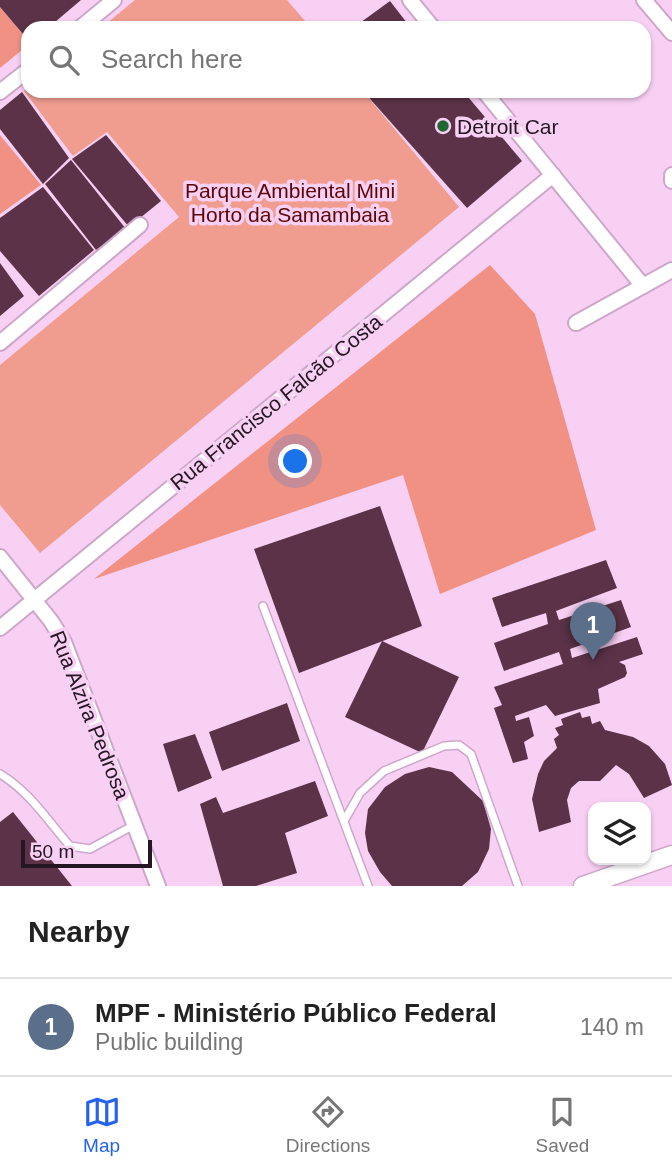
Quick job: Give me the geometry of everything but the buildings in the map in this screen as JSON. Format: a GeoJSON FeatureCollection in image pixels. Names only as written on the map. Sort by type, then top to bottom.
{"type":"FeatureCollection","features":[{"type":"Feature","properties":{"kind":"street"},"geometry":{"type":"LineString","coordinates":[[88,21],[114,0]]}},
{"type":"Feature","properties":{"kind":"street"},"geometry":{"type":"LineString","coordinates":[[410,0],[427,21]]}},
{"type":"Feature","properties":{"kind":"street"},"geometry":{"type":"LineString","coordinates":[[644,0],[672,33]]}},
{"type":"Feature","properties":{"kind":"street"},"geometry":{"type":"LineString","coordinates":[[0,92],[21,76]]}},
{"type":"Feature","properties":{"kind":"street"},"geometry":{"type":"LineString","coordinates":[[490,98],[643,286]]}},
{"type":"Feature","properties":{"kind":"street","name":"Rua Francisco Falcão Costa"},"geometry":{"type":"LineString","coordinates":[[0,628],[552,175]]}},
{"type":"Feature","properties":{"kind":"street"},"geometry":{"type":"LineString","coordinates":[[672,175],[672,181]]}},
{"type":"Feature","properties":{"kind":"street"},"geometry":{"type":"LineString","coordinates":[[0,343],[140,225]]}},
{"type":"Feature","properties":{"kind":"street"},"geometry":{"type":"LineString","coordinates":[[576,323],[672,270]]}},
{"type":"Feature","properties":{"kind":"street","name":"Rua Alzira Pedrosa"},"geometry":{"type":"LineString","coordinates":[[0,557],[64,642],[158,886]]}},
{"type":"Feature","properties":{"kind":"street"},"geometry":{"type":"LineString","coordinates":[[583,886],[672,855]]}},
{"type":"Feature","properties":{"kind":"lane"},"geometry":{"type":"LineString","coordinates":[[263,606],[368,886]]}},
{"type":"Feature","properties":{"kind":"lane"},"geometry":{"type":"LineString","coordinates":[[344,821],[365,787],[384,771],[444,746],[459,745],[471,754],[518,886]]}},
{"type":"Feature","properties":{"kind":"lane"},"geometry":{"type":"LineString","coordinates":[[0,774],[16,784],[37,804],[69,846],[90,849],[135,825]]}},
{"type":"Feature","properties":{"kind":"green space"},"geometry":{"type":"Polygon","coordinates":[[[135,0],[287,0],[305,21],[110,21],[135,0]]]}},
{"type":"Feature","properties":{"kind":"green space","name":"Parque Ambiental Mini Horto da Samambaia"},"geometry":{"type":"Polygon","coordinates":[[[29,98],[369,98],[459,207],[40,553],[0,505],[0,365],[179,217],[107,132],[73,156],[29,98]]]}},
{"type":"Feature","properties":{"kind":"shaded area"},"geometry":{"type":"Polygon","coordinates":[[[0,7],[21,32],[21,51],[0,68],[0,7]]]}},
{"type":"Feature","properties":{"kind":"shaded area"},"geometry":{"type":"Polygon","coordinates":[[[0,135],[41,185],[0,214],[0,135]]]}},
{"type":"Feature","properties":{"kind":"shaded area"},"geometry":{"type":"Polygon","coordinates":[[[490,265],[535,314],[596,530],[440,594],[403,475],[94,579],[490,265]]]}},
{"type":"Feature","properties":{"kind":"place","name":"Detroit Car"},"geometry":{"type":"Point","coordinates":[443,126]}},
{"type":"Feature","properties":{"kind":"place","name":"MPF - Ministério Público Federal"},"geometry":{"type":"Point","coordinates":[593,660]}}]}
